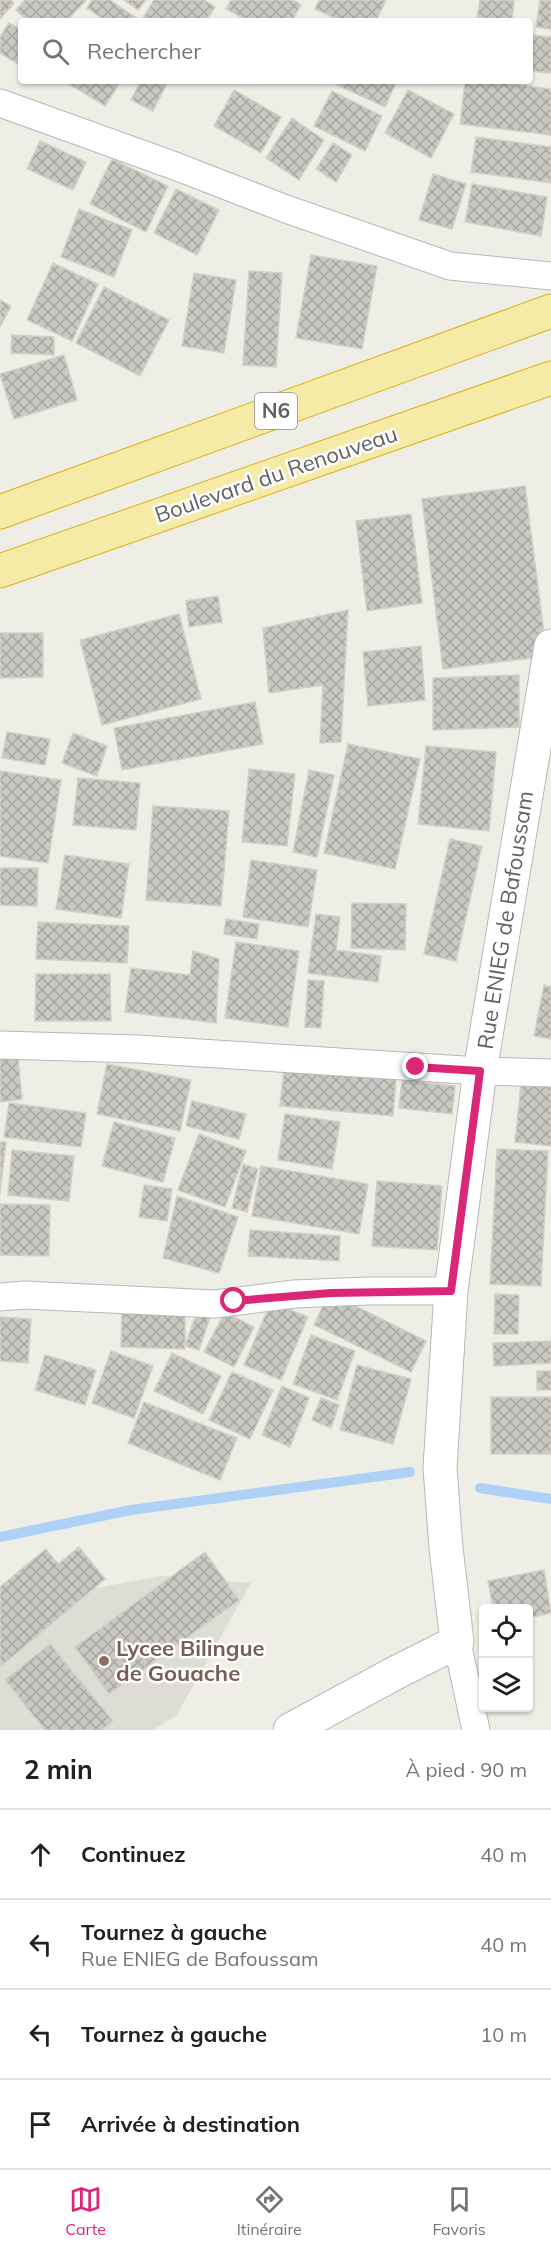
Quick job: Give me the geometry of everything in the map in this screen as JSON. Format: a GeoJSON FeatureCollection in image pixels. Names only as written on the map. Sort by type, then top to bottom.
{"type":"FeatureCollection","features":[{"type":"Feature","properties":{"kind":"highway","name":"N6"},"geometry":{"type":"LineString","coordinates":[[0,512],[551,311]]}},
{"type":"Feature","properties":{"kind":"highway","name":"Boulevard du Renouveau"},"geometry":{"type":"LineString","coordinates":[[0,571],[551,378]]}},
{"type":"Feature","properties":{"kind":"street"},"geometry":{"type":"LineString","coordinates":[[0,103],[286,209],[450,266],[551,276]]}},
{"type":"Feature","properties":{"kind":"street","name":"Rue ENIEG de Bafoussam"},"geometry":{"type":"LineString","coordinates":[[476,1730],[457,1642],[446,1548],[440,1468],[451,1291],[480,1071],[548,684],[551,646]]}},
{"type":"Feature","properties":{"kind":"street"},"geometry":{"type":"LineString","coordinates":[[0,1045],[138,1049],[480,1071],[551,1073]]}},
{"type":"Feature","properties":{"kind":"street"},"geometry":{"type":"LineString","coordinates":[[0,1297],[215,1304],[294,1294],[451,1291]]}},
{"type":"Feature","properties":{"kind":"street"},"geometry":{"type":"LineString","coordinates":[[290,1730],[457,1642]]}},
{"type":"Feature","properties":{"kind":"shaded area","name":"Lycee Bilingue de Gouache"},"geometry":{"type":"Polygon","coordinates":[[[161,1576],[251,1583],[176,1716],[153,1730],[0,1730],[0,1606],[161,1576]]]}},
{"type":"Feature","properties":{"kind":"building"},"geometry":{"type":"Polygon","coordinates":[[[0,0],[11,0],[14,3],[0,19],[0,0]]]}},
{"type":"Feature","properties":{"kind":"building"},"geometry":{"type":"Polygon","coordinates":[[[25,0],[86,0],[70,18],[25,18],[16,10],[25,0]]]}},
{"type":"Feature","properties":{"kind":"building"},"geometry":{"type":"Polygon","coordinates":[[[92,0],[110,0],[137,18],[102,18],[87,8],[92,0]]]}},
{"type":"Feature","properties":{"kind":"building"},"geometry":{"type":"Polygon","coordinates":[[[124,0],[146,0],[138,10],[124,0]]]}},
{"type":"Feature","properties":{"kind":"building"},"geometry":{"type":"Polygon","coordinates":[[[154,0],[204,0],[215,7],[208,18],[143,18],[154,0]]]}},
{"type":"Feature","properties":{"kind":"building"},"geometry":{"type":"Polygon","coordinates":[[[231,0],[293,0],[301,5],[294,18],[242,18],[226,9],[231,0]]]}},
{"type":"Feature","properties":{"kind":"building"},"geometry":{"type":"Polygon","coordinates":[[[319,0],[386,0],[377,18],[334,18],[315,9],[319,0]]]}},
{"type":"Feature","properties":{"kind":"building"},"geometry":{"type":"Polygon","coordinates":[[[480,0],[514,0],[512,18],[477,18],[480,0]]]}},
{"type":"Feature","properties":{"kind":"building"},"geometry":{"type":"Polygon","coordinates":[[[540,0],[551,0],[551,29],[536,27],[540,0]]]}},
{"type":"Feature","properties":{"kind":"building"},"geometry":{"type":"Polygon","coordinates":[[[9,23],[18,28],[18,64],[0,53],[0,37],[9,23]]]}},
{"type":"Feature","properties":{"kind":"building"},"geometry":{"type":"Polygon","coordinates":[[[533,35],[551,37],[551,73],[533,71],[533,35]]]}},
{"type":"Feature","properties":{"kind":"building"},"geometry":{"type":"Polygon","coordinates":[[[69,84],[119,84],[105,106],[69,84]]]}},
{"type":"Feature","properties":{"kind":"building"},"geometry":{"type":"Polygon","coordinates":[[[139,84],[166,84],[153,111],[131,100],[139,84]]]}},
{"type":"Feature","properties":{"kind":"building"},"geometry":{"type":"Polygon","coordinates":[[[338,84],[396,84],[385,107],[338,84]]]}},
{"type":"Feature","properties":{"kind":"building"},"geometry":{"type":"Polygon","coordinates":[[[465,84],[512,84],[551,89],[551,135],[460,124],[465,84]]]}},
{"type":"Feature","properties":{"kind":"building"},"geometry":{"type":"Polygon","coordinates":[[[234,90],[281,117],[261,153],[214,126],[234,90]]]}},
{"type":"Feature","properties":{"kind":"building"},"geometry":{"type":"Polygon","coordinates":[[[408,90],[454,114],[431,158],[385,133],[408,90]]]}},
{"type":"Feature","properties":{"kind":"building"},"geometry":{"type":"Polygon","coordinates":[[[332,91],[382,116],[365,151],[314,126],[332,91]]]}},
{"type":"Feature","properties":{"kind":"building"},"geometry":{"type":"Polygon","coordinates":[[[292,118],[324,140],[299,180],[266,158],[292,118]]]}},
{"type":"Feature","properties":{"kind":"building"},"geometry":{"type":"Polygon","coordinates":[[[476,137],[551,147],[551,183],[471,172],[476,137]]]}},
{"type":"Feature","properties":{"kind":"building"},"geometry":{"type":"Polygon","coordinates":[[[40,141],[86,162],[73,190],[27,169],[40,141]]]}},
{"type":"Feature","properties":{"kind":"building"},"geometry":{"type":"Polygon","coordinates":[[[333,143],[352,155],[336,182],[316,169],[333,143]]]}},
{"type":"Feature","properties":{"kind":"building"},"geometry":{"type":"Polygon","coordinates":[[[112,159],[168,186],[146,232],[90,204],[112,159]]]}},
{"type":"Feature","properties":{"kind":"building"},"geometry":{"type":"Polygon","coordinates":[[[433,174],[466,184],[452,229],[419,220],[433,174]]]}},
{"type":"Feature","properties":{"kind":"building"},"geometry":{"type":"Polygon","coordinates":[[[472,184],[547,197],[541,236],[465,222],[472,184]]]}},
{"type":"Feature","properties":{"kind":"building"},"geometry":{"type":"Polygon","coordinates":[[[176,189],[219,210],[197,255],[154,233],[176,189]]]}},
{"type":"Feature","properties":{"kind":"building"},"geometry":{"type":"Polygon","coordinates":[[[79,209],[132,230],[114,277],[61,257],[79,209]]]}},
{"type":"Feature","properties":{"kind":"building"},"geometry":{"type":"Polygon","coordinates":[[[311,255],[377,266],[362,349],[296,338],[311,255]]]}},
{"type":"Feature","properties":{"kind":"building"},"geometry":{"type":"Polygon","coordinates":[[[53,263],[98,284],[72,341],[27,320],[53,263]]]}},
{"type":"Feature","properties":{"kind":"building"},"geometry":{"type":"Polygon","coordinates":[[[249,271],[282,273],[276,367],[243,365],[249,271]]]}},
{"type":"Feature","properties":{"kind":"building"},"geometry":{"type":"Polygon","coordinates":[[[194,273],[236,280],[224,353],[182,346],[194,273]]]}},
{"type":"Feature","properties":{"kind":"building"},"geometry":{"type":"Polygon","coordinates":[[[104,287],[169,320],[140,376],[76,343],[104,287]]]}},
{"type":"Feature","properties":{"kind":"building"},"geometry":{"type":"Polygon","coordinates":[[[0,300],[11,306],[0,327],[0,300]]]}},
{"type":"Feature","properties":{"kind":"building"},"geometry":{"type":"Polygon","coordinates":[[[12,335],[54,337],[54,355],[11,353],[12,335]]]}},
{"type":"Feature","properties":{"kind":"building"},"geometry":{"type":"Polygon","coordinates":[[[64,355],[77,400],[14,419],[0,374],[64,355]]]}},
{"type":"Feature","properties":{"kind":"building"},"geometry":{"type":"Polygon","coordinates":[[[525,486],[547,656],[443,669],[422,499],[525,486]]]}},
{"type":"Feature","properties":{"kind":"building"},"geometry":{"type":"Polygon","coordinates":[[[411,514],[422,603],[367,611],[356,521],[411,514]]]}},
{"type":"Feature","properties":{"kind":"building"},"geometry":{"type":"Polygon","coordinates":[[[218,596],[222,622],[189,627],[186,601],[218,596]]]}},
{"type":"Feature","properties":{"kind":"building"},"geometry":{"type":"Polygon","coordinates":[[[348,610],[341,742],[320,743],[323,685],[269,693],[263,628],[348,610]]]}},
{"type":"Feature","properties":{"kind":"building"},"geometry":{"type":"Polygon","coordinates":[[[179,614],[201,699],[102,725],[80,640],[179,614]]]}},
{"type":"Feature","properties":{"kind":"building"},"geometry":{"type":"Polygon","coordinates":[[[0,633],[43,633],[43,677],[0,678],[0,633]]]}},
{"type":"Feature","properties":{"kind":"building"},"geometry":{"type":"Polygon","coordinates":[[[421,646],[425,700],[368,706],[363,652],[421,646]]]}},
{"type":"Feature","properties":{"kind":"building"},"geometry":{"type":"Polygon","coordinates":[[[519,675],[519,727],[433,730],[433,678],[519,675]]]}},
{"type":"Feature","properties":{"kind":"building"},"geometry":{"type":"Polygon","coordinates":[[[255,702],[263,744],[122,770],[114,728],[255,702]]]}},
{"type":"Feature","properties":{"kind":"building"},"geometry":{"type":"Polygon","coordinates":[[[7,732],[50,739],[45,765],[2,758],[7,732]]]}},
{"type":"Feature","properties":{"kind":"building"},"geometry":{"type":"Polygon","coordinates":[[[73,733],[107,746],[97,776],[62,763],[73,733]]]}},
{"type":"Feature","properties":{"kind":"building"},"geometry":{"type":"Polygon","coordinates":[[[348,744],[420,759],[395,869],[324,853],[348,744]]]}},
{"type":"Feature","properties":{"kind":"building"},"geometry":{"type":"Polygon","coordinates":[[[426,746],[496,752],[489,831],[418,824],[426,746]]]}},
{"type":"Feature","properties":{"kind":"building"},"geometry":{"type":"Polygon","coordinates":[[[249,769],[295,774],[287,846],[242,842],[249,769]]]}},
{"type":"Feature","properties":{"kind":"building"},"geometry":{"type":"Polygon","coordinates":[[[309,770],[334,775],[317,857],[293,852],[309,770]]]}},
{"type":"Feature","properties":{"kind":"building"},"geometry":{"type":"Polygon","coordinates":[[[0,771],[61,780],[48,863],[0,856],[0,771]]]}},
{"type":"Feature","properties":{"kind":"building"},"geometry":{"type":"Polygon","coordinates":[[[78,778],[140,783],[136,830],[73,825],[78,778]]]}},
{"type":"Feature","properties":{"kind":"building"},"geometry":{"type":"Polygon","coordinates":[[[153,806],[229,811],[221,906],[146,900],[153,806]]]}},
{"type":"Feature","properties":{"kind":"building"},"geometry":{"type":"Polygon","coordinates":[[[450,839],[482,846],[456,961],[424,954],[450,839]]]}},
{"type":"Feature","properties":{"kind":"building"},"geometry":{"type":"Polygon","coordinates":[[[65,855],[129,864],[121,918],[56,909],[65,855]]]}},
{"type":"Feature","properties":{"kind":"building"},"geometry":{"type":"Polygon","coordinates":[[[251,860],[317,870],[308,927],[243,917],[251,860]]]}},
{"type":"Feature","properties":{"kind":"building"},"geometry":{"type":"Polygon","coordinates":[[[0,868],[38,868],[37,906],[0,905],[0,868]]]}},
{"type":"Feature","properties":{"kind":"building"},"geometry":{"type":"Polygon","coordinates":[[[352,903],[406,904],[405,950],[351,948],[352,903]]]}},
{"type":"Feature","properties":{"kind":"building"},"geometry":{"type":"Polygon","coordinates":[[[316,914],[340,917],[336,950],[381,956],[378,982],[308,973],[316,914]]]}},
{"type":"Feature","properties":{"kind":"building"},"geometry":{"type":"Polygon","coordinates":[[[226,919],[259,924],[257,939],[224,934],[226,919]]]}},
{"type":"Feature","properties":{"kind":"building"},"geometry":{"type":"Polygon","coordinates":[[[38,922],[129,926],[127,963],[36,959],[38,922]]]}},
{"type":"Feature","properties":{"kind":"building"},"geometry":{"type":"Polygon","coordinates":[[[236,942],[299,951],[288,1027],[225,1018],[236,942]]]}},
{"type":"Feature","properties":{"kind":"building"},"geometry":{"type":"Polygon","coordinates":[[[193,951],[219,959],[216,1023],[125,1012],[131,968],[190,975],[193,951]]]}},
{"type":"Feature","properties":{"kind":"building"},"geometry":{"type":"Polygon","coordinates":[[[36,974],[110,974],[111,1021],[35,1021],[36,974]]]}},
{"type":"Feature","properties":{"kind":"building"},"geometry":{"type":"Polygon","coordinates":[[[308,980],[324,981],[321,1028],[305,1027],[308,980]]]}},
{"type":"Feature","properties":{"kind":"building"},"geometry":{"type":"Polygon","coordinates":[[[544,985],[551,987],[551,1039],[534,1036],[544,985]]]}},
{"type":"Feature","properties":{"kind":"building"},"geometry":{"type":"Polygon","coordinates":[[[18,1057],[22,1099],[0,1102],[0,1059],[18,1057]]]}},
{"type":"Feature","properties":{"kind":"building"},"geometry":{"type":"Polygon","coordinates":[[[107,1064],[191,1080],[180,1131],[97,1114],[107,1064]]]}},
{"type":"Feature","properties":{"kind":"building"},"geometry":{"type":"Polygon","coordinates":[[[284,1068],[396,1079],[393,1116],[280,1106],[284,1068]]]}},
{"type":"Feature","properties":{"kind":"building"},"geometry":{"type":"Polygon","coordinates":[[[522,1075],[551,1078],[551,1146],[515,1142],[522,1075]]]}},
{"type":"Feature","properties":{"kind":"building"},"geometry":{"type":"Polygon","coordinates":[[[402,1080],[455,1086],[452,1114],[399,1108],[402,1080]]]}},
{"type":"Feature","properties":{"kind":"building"},"geometry":{"type":"Polygon","coordinates":[[[192,1101],[246,1114],[239,1139],[186,1126],[192,1101]]]}},
{"type":"Feature","properties":{"kind":"building"},"geometry":{"type":"Polygon","coordinates":[[[9,1103],[86,1113],[81,1147],[4,1137],[9,1103]]]}},
{"type":"Feature","properties":{"kind":"building"},"geometry":{"type":"Polygon","coordinates":[[[285,1114],[340,1122],[332,1169],[278,1160],[285,1114]]]}},
{"type":"Feature","properties":{"kind":"building"},"geometry":{"type":"Polygon","coordinates":[[[114,1122],[175,1138],[163,1182],[102,1166],[114,1122]]]}},
{"type":"Feature","properties":{"kind":"building"},"geometry":{"type":"Polygon","coordinates":[[[199,1134],[246,1151],[225,1207],[178,1190],[199,1134]]]}},
{"type":"Feature","properties":{"kind":"building"},"geometry":{"type":"Polygon","coordinates":[[[0,1142],[6,1142],[0,1194],[0,1142]]]}},
{"type":"Feature","properties":{"kind":"building"},"geometry":{"type":"Polygon","coordinates":[[[497,1149],[548,1151],[541,1286],[490,1284],[497,1149]]]}},
{"type":"Feature","properties":{"kind":"building"},"geometry":{"type":"Polygon","coordinates":[[[12,1150],[74,1156],[69,1201],[8,1195],[12,1150]]]}},
{"type":"Feature","properties":{"kind":"building"},"geometry":{"type":"Polygon","coordinates":[[[243,1164],[258,1169],[247,1212],[232,1208],[243,1164]]]}},
{"type":"Feature","properties":{"kind":"building"},"geometry":{"type":"Polygon","coordinates":[[[261,1166],[368,1184],[359,1234],[252,1216],[261,1166]]]}},
{"type":"Feature","properties":{"kind":"building"},"geometry":{"type":"Polygon","coordinates":[[[377,1181],[442,1186],[437,1250],[372,1246],[377,1181]]]}},
{"type":"Feature","properties":{"kind":"building"},"geometry":{"type":"Polygon","coordinates":[[[144,1185],[172,1189],[167,1221],[139,1217],[144,1185]]]}},
{"type":"Feature","properties":{"kind":"building"},"geometry":{"type":"Polygon","coordinates":[[[177,1196],[238,1217],[219,1273],[163,1258],[177,1196]]]}},
{"type":"Feature","properties":{"kind":"building"},"geometry":{"type":"Polygon","coordinates":[[[0,1204],[50,1205],[49,1256],[0,1255],[0,1204]]]}},
{"type":"Feature","properties":{"kind":"building"},"geometry":{"type":"Polygon","coordinates":[[[250,1230],[340,1236],[339,1261],[248,1256],[250,1230]]]}},
{"type":"Feature","properties":{"kind":"building"},"geometry":{"type":"Polygon","coordinates":[[[329,1293],[426,1341],[411,1372],[314,1325],[329,1293]]]}},
{"type":"Feature","properties":{"kind":"building"},"geometry":{"type":"Polygon","coordinates":[[[495,1294],[519,1295],[518,1334],[494,1334],[495,1294]]]}},
{"type":"Feature","properties":{"kind":"building"},"geometry":{"type":"Polygon","coordinates":[[[271,1302],[308,1317],[281,1380],[244,1365],[271,1302]]]}},
{"type":"Feature","properties":{"kind":"building"},"geometry":{"type":"Polygon","coordinates":[[[198,1309],[211,1314],[199,1350],[185,1346],[198,1309]]]}},
{"type":"Feature","properties":{"kind":"building"},"geometry":{"type":"Polygon","coordinates":[[[122,1311],[185,1312],[185,1349],[121,1347],[122,1311]]]}},
{"type":"Feature","properties":{"kind":"building"},"geometry":{"type":"Polygon","coordinates":[[[225,1312],[254,1327],[234,1367],[204,1352],[225,1312]]]}},
{"type":"Feature","properties":{"kind":"building"},"geometry":{"type":"Polygon","coordinates":[[[0,1317],[31,1319],[28,1363],[0,1361],[0,1317]]]}},
{"type":"Feature","properties":{"kind":"building"},"geometry":{"type":"Polygon","coordinates":[[[311,1335],[355,1351],[337,1400],[293,1384],[311,1335]]]}},
{"type":"Feature","properties":{"kind":"building"},"geometry":{"type":"Polygon","coordinates":[[[551,1341],[551,1363],[494,1366],[493,1343],[551,1341]]]}},
{"type":"Feature","properties":{"kind":"building"},"geometry":{"type":"Polygon","coordinates":[[[111,1351],[153,1366],[134,1418],[92,1403],[111,1351]]]}},
{"type":"Feature","properties":{"kind":"building"},"geometry":{"type":"Polygon","coordinates":[[[172,1353],[221,1376],[203,1414],[154,1391],[172,1353]]]}},
{"type":"Feature","properties":{"kind":"building"},"geometry":{"type":"Polygon","coordinates":[[[45,1355],[96,1370],[85,1405],[35,1390],[45,1355]]]}},
{"type":"Feature","properties":{"kind":"building"},"geometry":{"type":"Polygon","coordinates":[[[357,1365],[411,1379],[393,1444],[340,1430],[357,1365]]]}},
{"type":"Feature","properties":{"kind":"building"},"geometry":{"type":"Polygon","coordinates":[[[537,1371],[551,1371],[551,1390],[537,1390],[537,1371]]]}},
{"type":"Feature","properties":{"kind":"building"},"geometry":{"type":"Polygon","coordinates":[[[232,1372],[273,1390],[250,1439],[209,1420],[232,1372]]]}},
{"type":"Feature","properties":{"kind":"building"},"geometry":{"type":"Polygon","coordinates":[[[282,1386],[309,1398],[290,1447],[262,1435],[282,1386]]]}},
{"type":"Feature","properties":{"kind":"building"},"geometry":{"type":"Polygon","coordinates":[[[491,1397],[551,1397],[551,1454],[491,1454],[491,1397]]]}},
{"type":"Feature","properties":{"kind":"building"},"geometry":{"type":"Polygon","coordinates":[[[321,1398],[339,1405],[331,1428],[312,1420],[321,1398]]]}},
{"type":"Feature","properties":{"kind":"building"},"geometry":{"type":"Polygon","coordinates":[[[144,1402],[237,1438],[220,1480],[128,1443],[144,1402]]]}},
{"type":"Feature","properties":{"kind":"building"},"geometry":{"type":"Polygon","coordinates":[[[79,1547],[105,1579],[0,1667],[0,1587],[46,1549],[58,1564],[79,1547]]]}},
{"type":"Feature","properties":{"kind":"building"},"geometry":{"type":"Polygon","coordinates":[[[205,1552],[239,1600],[109,1694],[75,1647],[205,1552]]]}},
{"type":"Feature","properties":{"kind":"building"},"geometry":{"type":"Polygon","coordinates":[[[544,1570],[551,1613],[533,1617],[533,1604],[492,1604],[488,1581],[544,1570]]]}},
{"type":"Feature","properties":{"kind":"building"},"geometry":{"type":"Polygon","coordinates":[[[50,1644],[113,1721],[102,1730],[45,1730],[5,1680],[50,1644]]]}},
{"type":"Feature","properties":{"kind":"waterway"},"geometry":{"type":"LineString","coordinates":[[0,1537],[131,1510],[410,1472]]}},
{"type":"Feature","properties":{"kind":"waterway"},"geometry":{"type":"LineString","coordinates":[[480,1488],[551,1499]]}},
{"type":"Feature","properties":{"kind":"place","name":"Lycee Bilingue de Gouache"},"geometry":{"type":"Point","coordinates":[104,1661]}},
{"type":"Feature","properties":{"kind":"route"},"geometry":{"type":"LineString","coordinates":[[234,1301],[294,1294],[451,1291],[480,1071],[416,1067]]}}]}
